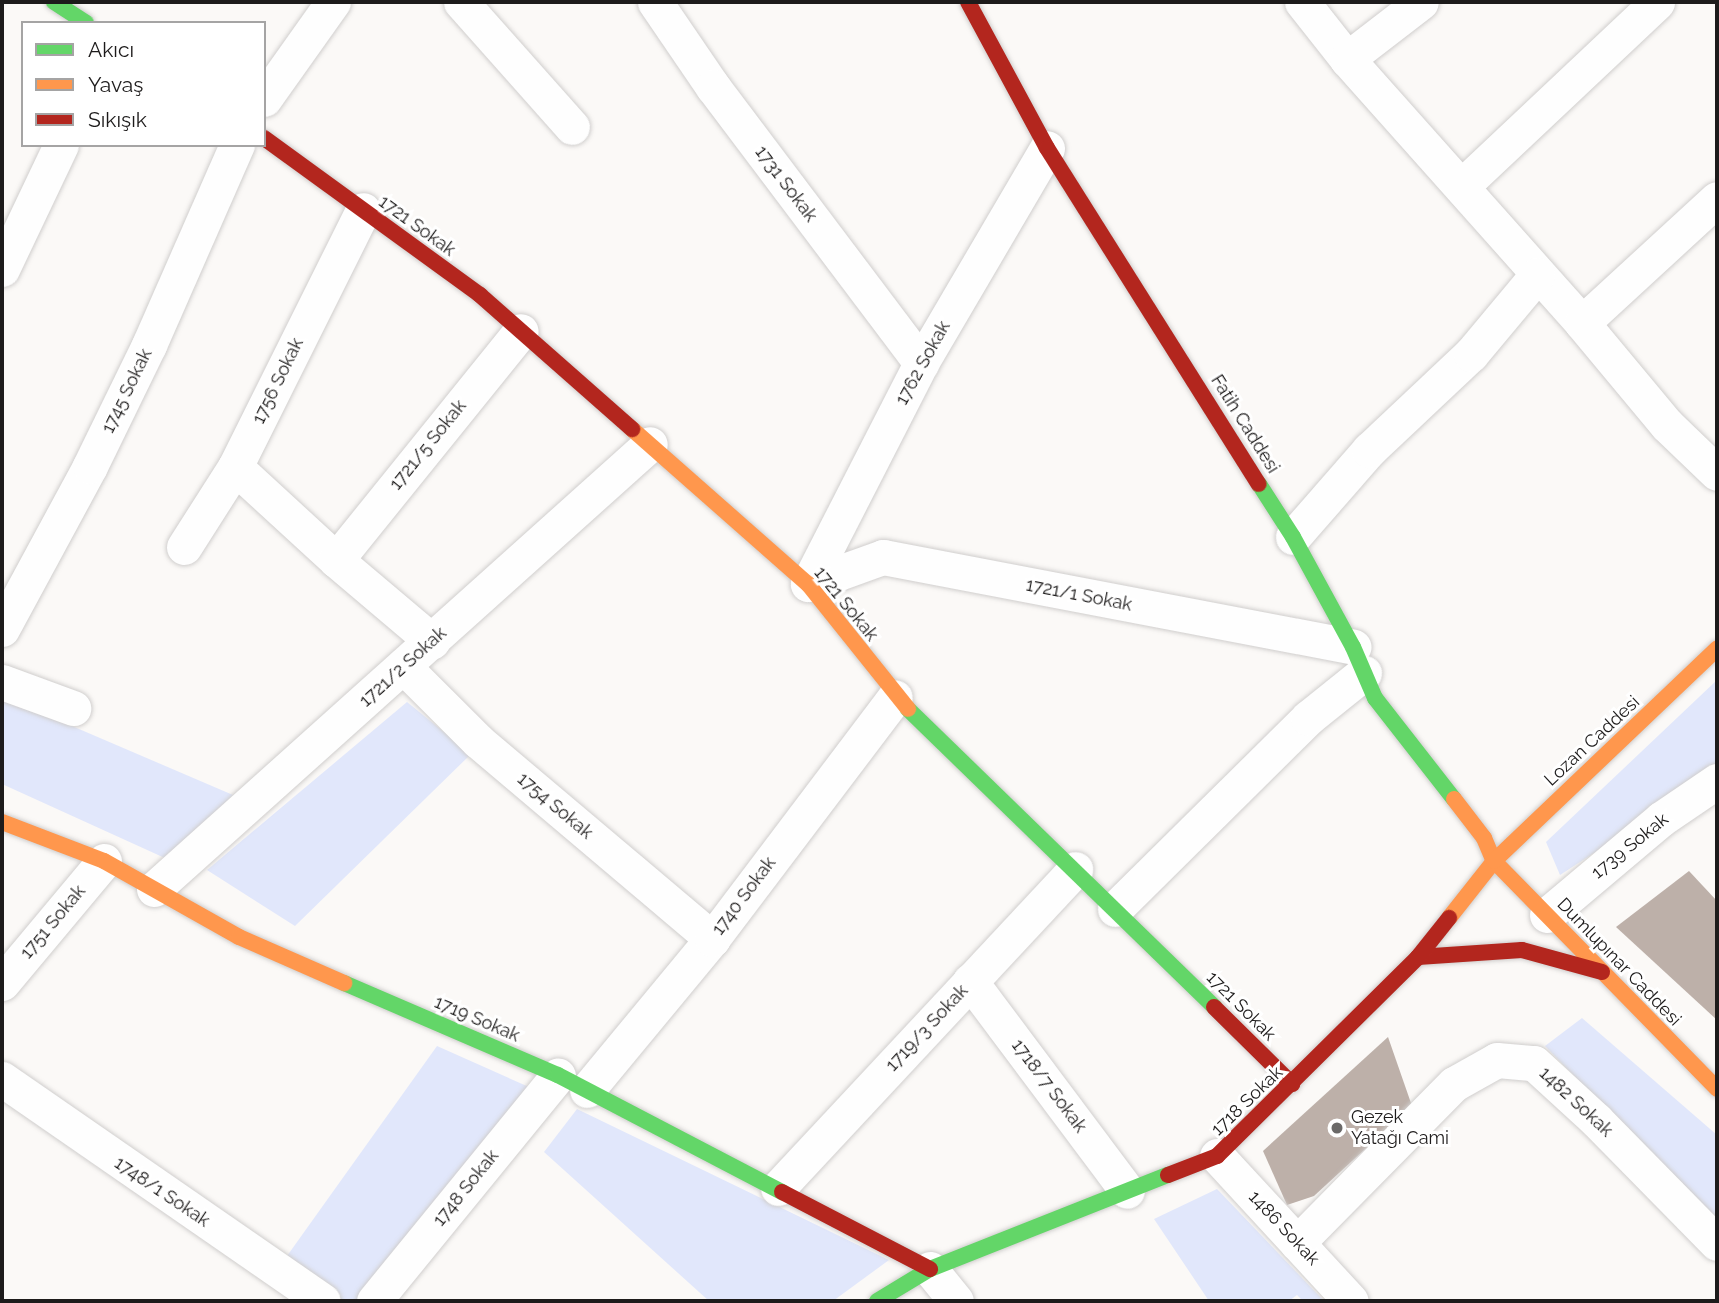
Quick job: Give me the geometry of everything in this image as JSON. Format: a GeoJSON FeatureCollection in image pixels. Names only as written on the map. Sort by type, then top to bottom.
{"type":"FeatureCollection","features":[{"type":"Feature","properties":{"kind":"street"},"geometry":{"type":"LineString","coordinates":[[54,2],[83,21]]}},
{"type":"Feature","properties":{"kind":"street"},"geometry":{"type":"LineString","coordinates":[[266,96],[333,2]]}},
{"type":"Feature","properties":{"kind":"street"},"geometry":{"type":"LineString","coordinates":[[461,2],[572,127]]}},
{"type":"Feature","properties":{"kind":"street","name":"1731 Sokak"},"geometry":{"type":"LineString","coordinates":[[655,2],[713,87],[920,363]]}},
{"type":"Feature","properties":{"kind":"street","name":"Fatih Caddesi"},"geometry":{"type":"LineString","coordinates":[[968,2],[1047,148],[1293,537],[1359,660],[1376,698],[1484,838],[1494,861]]}},
{"type":"Feature","properties":{"kind":"street"},"geometry":{"type":"LineString","coordinates":[[1302,2],[1347,59],[1582,323],[1667,425],[1717,473]]}},
{"type":"Feature","properties":{"kind":"street"},"geometry":{"type":"LineString","coordinates":[[1347,59],[1421,2]]}},
{"type":"Feature","properties":{"kind":"street"},"geometry":{"type":"LineString","coordinates":[[1462,186],[1657,2]]}},
{"type":"Feature","properties":{"kind":"street","name":"1721 Sokak"},"geometry":{"type":"LineString","coordinates":[[266,139],[480,295],[808,584],[895,697],[1075,869],[1292,1084]]}},
{"type":"Feature","properties":{"kind":"street"},"geometry":{"type":"LineString","coordinates":[[2,270],[60,147]]}},
{"type":"Feature","properties":{"kind":"street","name":"1745 Sokak"},"geometry":{"type":"LineString","coordinates":[[2,629],[90,466],[149,345],[236,147]]}},
{"type":"Feature","properties":{"kind":"street","name":"1762 Sokak"},"geometry":{"type":"LineString","coordinates":[[808,584],[920,363],[1047,148]]}},
{"type":"Feature","properties":{"kind":"street"},"geometry":{"type":"LineString","coordinates":[[1582,323],[1717,199]]}},
{"type":"Feature","properties":{"kind":"street","name":"1756 Sokak"},"geometry":{"type":"LineString","coordinates":[[184,547],[235,467],[363,210]]}},
{"type":"Feature","properties":{"kind":"street"},"geometry":{"type":"LineString","coordinates":[[1293,537],[1369,450],[1471,354],[1537,275]]}},
{"type":"Feature","properties":{"kind":"street","name":"1721/5 Sokak"},"geometry":{"type":"LineString","coordinates":[[336,559],[521,331]]}},
{"type":"Feature","properties":{"kind":"street","name":"1721/2 Sokak"},"geometry":{"type":"LineString","coordinates":[[154,889],[650,444]]}},
{"type":"Feature","properties":{"kind":"street"},"geometry":{"type":"LineString","coordinates":[[235,467],[336,559],[432,640]]}},
{"type":"Feature","properties":{"kind":"street","name":"1721/1 Sokak"},"geometry":{"type":"LineString","coordinates":[[808,584],[883,557],[1359,660]]}},
{"type":"Feature","properties":{"kind":"street","name":"Lozan Caddesi"},"geometry":{"type":"LineString","coordinates":[[1494,861],[1717,649]]}},
{"type":"Feature","properties":{"kind":"street"},"geometry":{"type":"LineString","coordinates":[[1115,909],[1308,718],[1359,660]]}},
{"type":"Feature","properties":{"kind":"street","name":"1754 Sokak"},"geometry":{"type":"LineString","coordinates":[[403,666],[478,741],[712,939]]}},
{"type":"Feature","properties":{"kind":"street"},"geometry":{"type":"LineString","coordinates":[[2,682],[73,708]]}},
{"type":"Feature","properties":{"kind":"street","name":"1740 Sokak"},"geometry":{"type":"LineString","coordinates":[[573,1082],[712,939],[895,697]]}},
{"type":"Feature","properties":{"kind":"street","name":"1739 Sokak"},"geometry":{"type":"LineString","coordinates":[[1547,915],[1661,819],[1717,781]]}},
{"type":"Feature","properties":{"kind":"street","name":"1719 Sokak"},"geometry":{"type":"LineString","coordinates":[[2,822],[104,861],[239,937],[573,1082],[930,1269]]}},
{"type":"Feature","properties":{"kind":"street","name":"1751 Sokak"},"geometry":{"type":"LineString","coordinates":[[2,983],[104,861]]}},
{"type":"Feature","properties":{"kind":"street","name":"Dumlupınar Caddesi"},"geometry":{"type":"LineString","coordinates":[[1494,861],[1717,1090]]}},
{"type":"Feature","properties":{"kind":"street","name":"1718 Sokak"},"geometry":{"type":"LineString","coordinates":[[877,1301],[930,1269],[1217,1156],[1418,957],[1494,861]]}},
{"type":"Feature","properties":{"kind":"street","name":"1719/3 Sokak"},"geometry":{"type":"LineString","coordinates":[[778,1188],[1075,869]]}},
{"type":"Feature","properties":{"kind":"street"},"geometry":{"type":"LineString","coordinates":[[1418,957],[1522,950],[1603,972]]}},
{"type":"Feature","properties":{"kind":"street","name":"1718/7 Sokak"},"geometry":{"type":"LineString","coordinates":[[970,981],[1127,1191]]}},
{"type":"Feature","properties":{"kind":"street","name":"1482 Sokak"},"geometry":{"type":"LineString","coordinates":[[1297,1242],[1454,1084],[1497,1060],[1534,1063],[1597,1121],[1717,1243]]}},
{"type":"Feature","properties":{"kind":"street","name":"1748/1 Sokak"},"geometry":{"type":"LineString","coordinates":[[2,1079],[323,1301]]}},
{"type":"Feature","properties":{"kind":"street","name":"1748 Sokak"},"geometry":{"type":"LineString","coordinates":[[388,1296],[573,1082]]}},
{"type":"Feature","properties":{"kind":"street","name":"1486 Sokak"},"geometry":{"type":"LineString","coordinates":[[1217,1156],[1351,1301]]}},
{"type":"Feature","properties":{"kind":"street"},"geometry":{"type":"LineString","coordinates":[[930,1269],[956,1301]]}},
{"type":"Feature","properties":{"kind":"shaded area"},"geometry":{"type":"Polygon","coordinates":[[[1717,680],[1717,773],[1560,875],[1546,842],[1717,680]]]}},
{"type":"Feature","properties":{"kind":"shaded area"},"geometry":{"type":"Polygon","coordinates":[[[2,696],[233,795],[167,859],[2,784],[2,696]]]}},
{"type":"Feature","properties":{"kind":"shaded area"},"geometry":{"type":"Polygon","coordinates":[[[407,702],[471,754],[295,926],[207,870],[407,702]]]}},
{"type":"Feature","properties":{"kind":"shaded area"},"geometry":{"type":"Polygon","coordinates":[[[1582,1018],[1717,1135],[1717,1223],[1545,1046],[1582,1018]]]}},
{"type":"Feature","properties":{"kind":"shaded area"},"geometry":{"type":"Polygon","coordinates":[[[437,1046],[529,1087],[357,1301],[342,1301],[277,1270],[437,1046]]]}},
{"type":"Feature","properties":{"kind":"shaded area"},"geometry":{"type":"Polygon","coordinates":[[[577,1109],[889,1260],[833,1301],[709,1301],[544,1152],[577,1109]]]}},
{"type":"Feature","properties":{"kind":"shaded area"},"geometry":{"type":"Polygon","coordinates":[[[1217,1189],[1324,1301],[1303,1301],[1297,1295],[1289,1301],[1209,1301],[1154,1219],[1217,1189]]]}},
{"type":"Feature","properties":{"kind":"building"},"geometry":{"type":"Polygon","coordinates":[[[1689,871],[1717,901],[1717,1020],[1616,927],[1689,871]]]}},
{"type":"Feature","properties":{"kind":"building","name":"Gezek Yatağı Cami"},"geometry":{"type":"Polygon","coordinates":[[[1388,1037],[1412,1106],[1314,1196],[1287,1205],[1263,1151],[1388,1037]]]}},
{"type":"Feature","properties":{"kind":"traffic: fast"},"geometry":{"type":"LineString","coordinates":[[54,2],[83,21]]}},
{"type":"Feature","properties":{"kind":"traffic: fast"},"geometry":{"type":"LineString","coordinates":[[1259,484],[1293,537],[1353,647],[1375,698],[1454,799]]}},
{"type":"Feature","properties":{"kind":"traffic: fast"},"geometry":{"type":"LineString","coordinates":[[908,709],[1214,1007]]}},
{"type":"Feature","properties":{"kind":"traffic: fast"},"geometry":{"type":"LineString","coordinates":[[344,983],[558,1075],[782,1192]]}},
{"type":"Feature","properties":{"kind":"traffic: fast"},"geometry":{"type":"LineString","coordinates":[[877,1301],[930,1269],[1168,1175]]}},
{"type":"Feature","properties":{"kind":"traffic: slow"},"geometry":{"type":"LineString","coordinates":[[632,429],[808,584],[908,709]]}},
{"type":"Feature","properties":{"kind":"traffic: slow"},"geometry":{"type":"LineString","coordinates":[[1449,918],[1494,861],[1717,649]]}},
{"type":"Feature","properties":{"kind":"traffic: slow"},"geometry":{"type":"LineString","coordinates":[[1454,799],[1484,838],[1494,861],[1717,1089]]}},
{"type":"Feature","properties":{"kind":"traffic: slow"},"geometry":{"type":"LineString","coordinates":[[2,822],[104,861],[239,937],[344,983]]}},
{"type":"Feature","properties":{"kind":"traffic: jam"},"geometry":{"type":"LineString","coordinates":[[968,2],[1047,148],[1259,484]]}},
{"type":"Feature","properties":{"kind":"traffic: jam"},"geometry":{"type":"LineString","coordinates":[[266,139],[480,295],[632,429]]}},
{"type":"Feature","properties":{"kind":"traffic: jam"},"geometry":{"type":"LineString","coordinates":[[1168,1175],[1217,1156],[1418,957],[1449,918]]}},
{"type":"Feature","properties":{"kind":"traffic: jam"},"geometry":{"type":"LineString","coordinates":[[1418,957],[1522,950],[1602,972]]}},
{"type":"Feature","properties":{"kind":"traffic: jam"},"geometry":{"type":"LineString","coordinates":[[1214,1007],[1292,1084]]}},
{"type":"Feature","properties":{"kind":"traffic: jam"},"geometry":{"type":"LineString","coordinates":[[782,1192],[930,1269]]}},
{"type":"Feature","properties":{"kind":"place","name":"Gezek Yatağı Cami"},"geometry":{"type":"Point","coordinates":[1337,1128]}}]}
